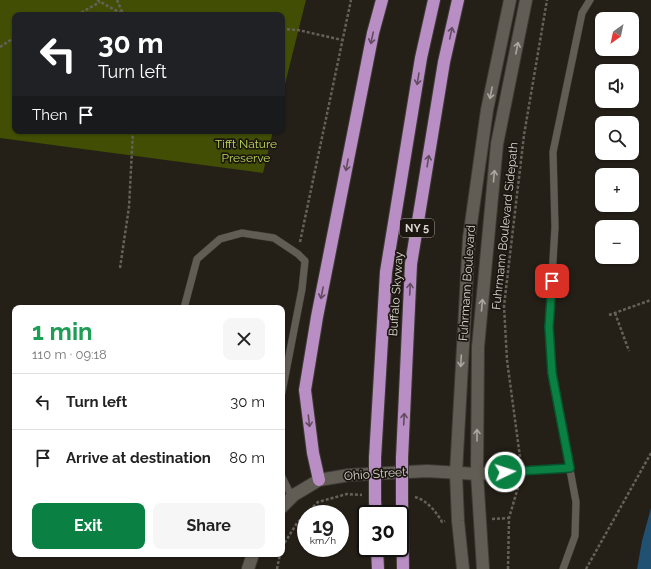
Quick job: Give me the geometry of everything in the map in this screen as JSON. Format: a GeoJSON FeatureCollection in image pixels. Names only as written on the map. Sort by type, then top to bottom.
{"type":"FeatureCollection","features":[{"type":"Feature","properties":{"kind":"highway"},"geometry":{"type":"LineString","coordinates":[[319,480],[313,453],[305,390],[317,317],[371,41],[382,0]]}},
{"type":"Feature","properties":{"kind":"highway","name":"Buffalo Skyway"},"geometry":{"type":"LineString","coordinates":[[375,505],[375,458],[386,272],[421,58],[434,0]]}},
{"type":"Feature","properties":{"kind":"highway","name":"Buffalo Skyway"},"geometry":{"type":"LineString","coordinates":[[403,569],[402,458],[411,264],[444,62],[458,0]]}},
{"type":"Feature","properties":{"kind":"highway"},"geometry":{"type":"LineString","coordinates":[[377,557],[378,569]]}},
{"type":"Feature","properties":{"kind":"street","name":"Fuhrmann Boulevard"},"geometry":{"type":"LineString","coordinates":[[463,569],[458,521],[456,473],[469,238],[488,110],[510,0]]}},
{"type":"Feature","properties":{"kind":"street","name":"Fuhrmann Boulevard"},"geometry":{"type":"LineString","coordinates":[[483,569],[477,474],[478,347],[497,144],[526,0]]}},
{"type":"Feature","properties":{"kind":"street","name":"Ohio Street"},"geometry":{"type":"LineString","coordinates":[[285,504],[292,497],[319,480],[349,475],[427,471],[477,474],[519,471]]}},
{"type":"Feature","properties":{"kind":"street"},"geometry":{"type":"LineString","coordinates":[[248,569],[252,557]]}},
{"type":"Feature","properties":{"kind":"lane"},"geometry":{"type":"LineString","coordinates":[[563,569],[575,536],[576,502],[552,373],[549,327],[555,227],[553,152],[582,13],[590,0]]}},
{"type":"Feature","properties":{"kind":"lane"},"geometry":{"type":"LineString","coordinates":[[185,305],[197,259],[220,239],[242,233],[274,238],[298,254],[305,261],[302,289],[285,377]]}},
{"type":"Feature","properties":{"kind":"lane"},"geometry":{"type":"LineString","coordinates":[[519,471],[570,468]]}},
{"type":"Feature","properties":{"kind":"lane"},"geometry":{"type":"LineString","coordinates":[[285,483],[292,497]]}},
{"type":"Feature","properties":{"kind":"path"},"geometry":{"type":"LineString","coordinates":[[117,0],[123,12]]}},
{"type":"Feature","properties":{"kind":"path"},"geometry":{"type":"LineString","coordinates":[[300,245],[351,0]]}},
{"type":"Feature","properties":{"kind":"path","name":"Fuhrmann Boulevard Sidepath"},"geometry":{"type":"LineString","coordinates":[[520,454],[507,360],[504,306],[524,135],[547,0]]}},
{"type":"Feature","properties":{"kind":"path"},"geometry":{"type":"LineString","coordinates":[[82,12],[98,1],[118,12]]}},
{"type":"Feature","properties":{"kind":"path"},"geometry":{"type":"LineString","coordinates":[[285,29],[298,30],[342,40]]}},
{"type":"Feature","properties":{"kind":"path"},"geometry":{"type":"LineString","coordinates":[[0,47],[12,39]]}},
{"type":"Feature","properties":{"kind":"path"},"geometry":{"type":"LineString","coordinates":[[120,268],[129,207],[133,134]]}},
{"type":"Feature","properties":{"kind":"path"},"geometry":{"type":"LineString","coordinates":[[609,315],[651,300]]}},
{"type":"Feature","properties":{"kind":"path"},"geometry":{"type":"LineString","coordinates":[[614,313],[629,351]]}},
{"type":"Feature","properties":{"kind":"path"},"geometry":{"type":"LineString","coordinates":[[586,569],[651,453]]}},
{"type":"Feature","properties":{"kind":"path"},"geometry":{"type":"LineString","coordinates":[[508,569],[509,518],[519,485]]}},
{"type":"Feature","properties":{"kind":"path"},"geometry":{"type":"LineString","coordinates":[[489,519],[509,518]]}},
{"type":"Feature","properties":{"kind":"path"},"geometry":{"type":"LineString","coordinates":[[285,541],[297,523]]}},
{"type":"Feature","properties":{"kind":"path"},"geometry":{"type":"LineString","coordinates":[[276,569],[279,557]]}},
{"type":"Feature","properties":{"kind":"green space","name":"Tifft Nature Preserve"},"geometry":{"type":"Polygon","coordinates":[[[0,0],[306,0],[285,84],[285,12],[12,12],[12,134],[272,134],[263,173],[0,138],[0,0]]]}},
{"type":"Feature","properties":{"kind":"water"},"geometry":{"type":"Polygon","coordinates":[[[651,508],[651,569],[637,569],[642,541],[651,508]]]}},
{"type":"Feature","properties":{"kind":"route"},"geometry":{"type":"LineString","coordinates":[[505,472],[570,468],[552,373],[549,327],[552,281]]}}]}
